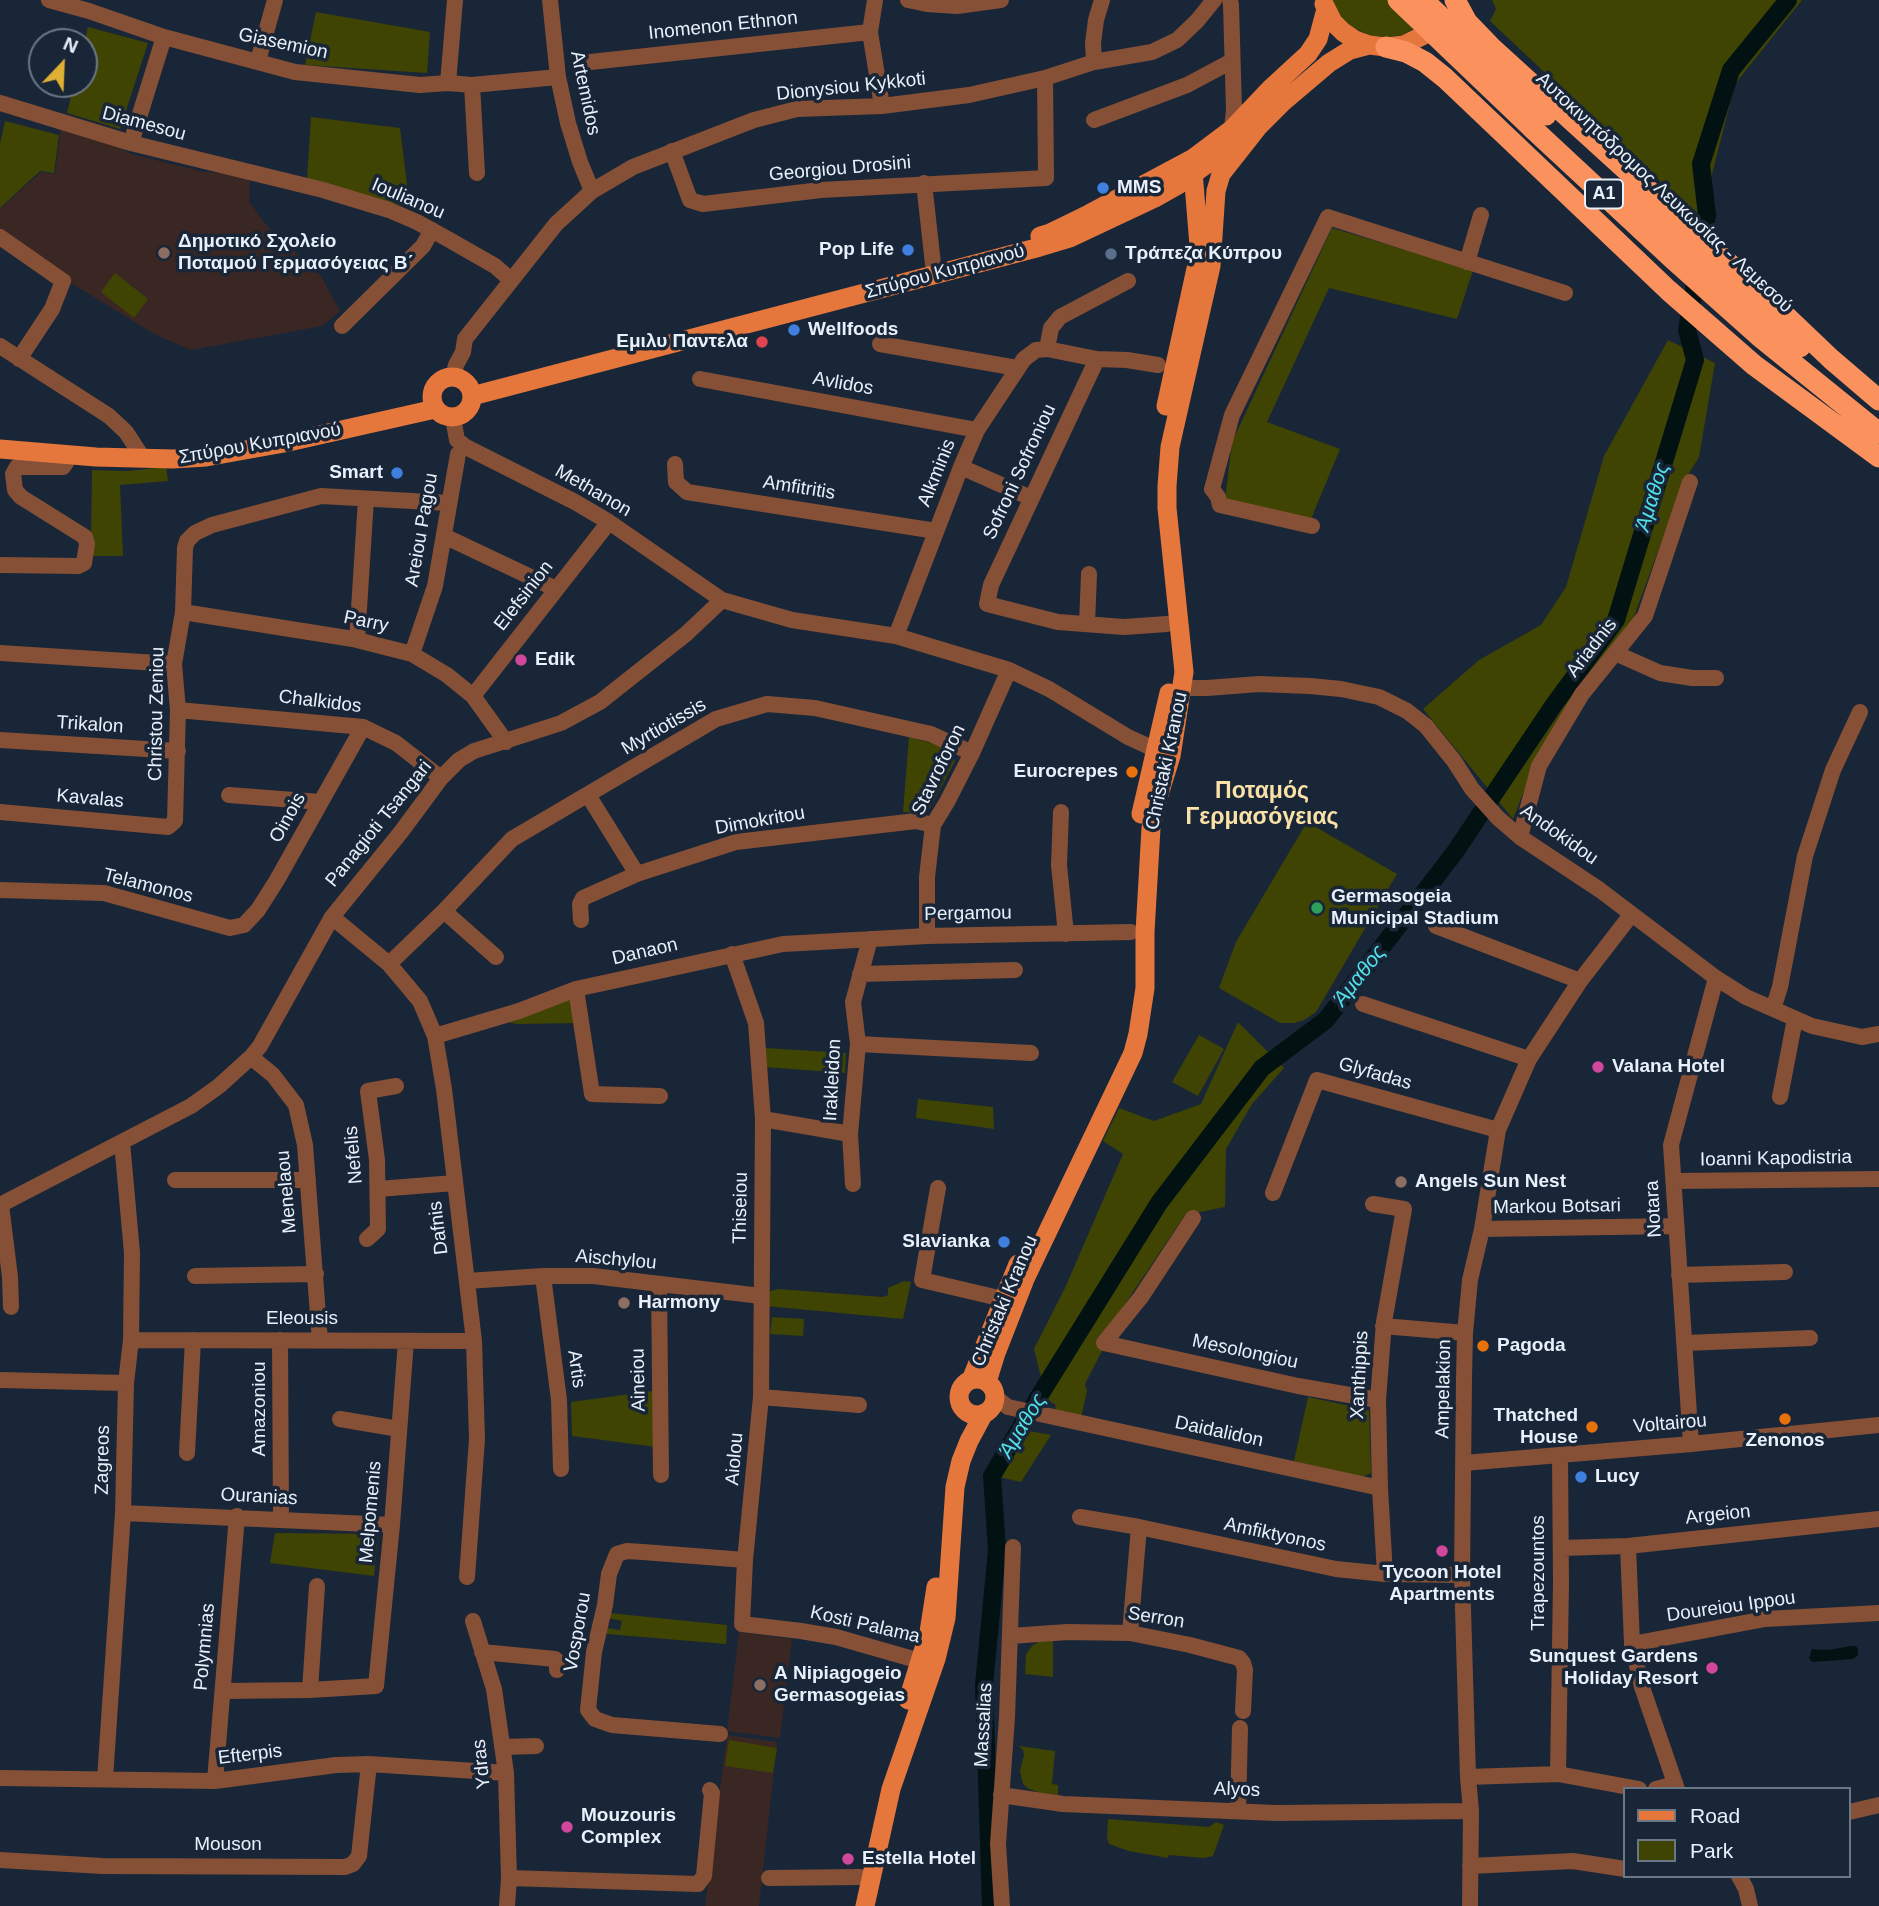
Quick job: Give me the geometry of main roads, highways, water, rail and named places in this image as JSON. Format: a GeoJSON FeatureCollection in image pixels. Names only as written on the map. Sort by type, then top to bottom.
{"type":"FeatureCollection","features":[{"type":"Feature","properties":{"kind":"highway","name":"Αυτοκινητόδρομος Λευκωσίας - Λεμεσού"},"geometry":{"type":"LineString","coordinates":[[1398,0],[1539,121],[1677,227]]}},
{"type":"Feature","properties":{"kind":"highway","name":"Αυτοκινητόδρομος Λευκωσίας - Λεμεσού"},"geometry":{"type":"LineString","coordinates":[[1423,0],[1674,260],[1759,336],[1879,433]]}},
{"type":"Feature","properties":{"kind":"highway"},"geometry":{"type":"LineString","coordinates":[[1455,0],[1467,22],[1492,48],[1677,227],[1764,306],[1879,400]]}},
{"type":"Feature","properties":{"kind":"highway"},"geometry":{"type":"LineString","coordinates":[[1378,46],[1406,52],[1426,62],[1668,290],[1754,365],[1879,457]]}},
{"type":"Feature","properties":{"kind":"highway","name":"Αυτοκινητόδρομος Λευκωσίας - Λεμεσού"},"geometry":{"type":"LineString","coordinates":[[1764,306],[1879,414]]}},
{"type":"Feature","properties":{"kind":"main road","name":"Σπύρου Κυπριανού"},"geometry":{"type":"LineString","coordinates":[[465,387],[1049,233],[1193,167],[1258,127],[1329,63],[1350,50],[1404,45],[1424,35],[1445,11],[1447,0]]}},
{"type":"Feature","properties":{"kind":"main road","name":"Σπύρου Κυπριανού"},"geometry":{"type":"LineString","coordinates":[[465,387],[1056,243],[1155,198],[1193,167],[1308,54],[1318,39],[1324,4]]}},
{"type":"Feature","properties":{"kind":"main road"},"geometry":{"type":"LineString","coordinates":[[1324,4],[1333,22],[1343,32],[1355,40],[1378,46]]}},
{"type":"Feature","properties":{"kind":"main road","name":"Christaki Kranou"},"geometry":{"type":"LineString","coordinates":[[986,1401],[1003,1299],[1120,1049],[1129,1010],[1138,826],[1183,688],[1183,654],[1167,508],[1170,447],[1211,266],[1216,191],[1222,174],[1258,127]]}},
{"type":"Feature","properties":{"kind":"main road","name":"Christaki Kranou"},"geometry":{"type":"LineString","coordinates":[[865,1906],[891,1789],[928,1660],[943,1485],[956,1440],[986,1401],[996,1353],[1025,1279],[1133,1053],[1138,1034],[1144,988],[1151,828],[1164,753],[1172,672],[1155,509],[1156,464],[1197,264],[1199,246],[1193,167]]}},
{"type":"Feature","properties":{"kind":"main road"},"geometry":{"type":"LineString","coordinates":[[1155,198],[1171,198],[1185,203],[1198,226]]}},
{"type":"Feature","properties":{"kind":"main road"},"geometry":{"type":"LineString","coordinates":[[440,380],[465,387],[470,407],[466,412],[439,409],[432,390],[435,384],[440,380]]}},
{"type":"Feature","properties":{"kind":"main road","name":"Σπύρου Κυπριανού"},"geometry":{"type":"LineString","coordinates":[[0,442],[95,451],[172,453],[284,437],[333,426],[439,409]]}},
{"type":"Feature","properties":{"kind":"main road","name":"Σπύρου Κυπριανού"},"geometry":{"type":"LineString","coordinates":[[0,449],[96,457],[206,457],[309,438],[439,409]]}},
{"type":"Feature","properties":{"kind":"main road","name":"Christaki Kranou"},"geometry":{"type":"LineString","coordinates":[[854,1906],[880,1786],[928,1660]]}},
{"type":"Feature","properties":{"kind":"waterway","name":"Άμαθος"},"geometry":{"type":"LineString","coordinates":[[991,1906],[984,1685],[997,1550],[992,1476],[1159,1203],[1262,1068],[1326,1020],[1455,852],[1553,706],[1616,620],[1695,360],[1687,330],[1707,215],[1701,164],[1731,70],[1788,0]]}},
{"type":"Feature","properties":{"kind":"place","name":"MMS"},"geometry":{"type":"Point","coordinates":[1103,188]}},
{"type":"Feature","properties":{"kind":"place","name":"Pop Life"},"geometry":{"type":"Point","coordinates":[908,250]}},
{"type":"Feature","properties":{"kind":"place","name":"Δημοτικό Σχολείο Ποταμού Γερμασόγειας Β΄"},"geometry":{"type":"Point","coordinates":[164,253]}},
{"type":"Feature","properties":{"kind":"place","name":"Τράπεζα Κύπρου"},"geometry":{"type":"Point","coordinates":[1111,254]}},
{"type":"Feature","properties":{"kind":"place","name":"Wellfoods"},"geometry":{"type":"Point","coordinates":[794,330]}},
{"type":"Feature","properties":{"kind":"place","name":"Εμιλυ Παντελα"},"geometry":{"type":"Point","coordinates":[762,342]}},
{"type":"Feature","properties":{"kind":"place","name":"Smart"},"geometry":{"type":"Point","coordinates":[397,473]}},
{"type":"Feature","properties":{"kind":"place","name":"Edik"},"geometry":{"type":"Point","coordinates":[521,660]}},
{"type":"Feature","properties":{"kind":"place","name":"Eurocrepes"},"geometry":{"type":"Point","coordinates":[1132,772]}},
{"type":"Feature","properties":{"kind":"place","name":"Germasogeia Municipal Stadium"},"geometry":{"type":"Point","coordinates":[1317,908]}},
{"type":"Feature","properties":{"kind":"place","name":"Valana Hotel"},"geometry":{"type":"Point","coordinates":[1598,1067]}},
{"type":"Feature","properties":{"kind":"place","name":"Angels Sun Nest"},"geometry":{"type":"Point","coordinates":[1401,1182]}},
{"type":"Feature","properties":{"kind":"place","name":"Slavianka"},"geometry":{"type":"Point","coordinates":[1004,1242]}},
{"type":"Feature","properties":{"kind":"place","name":"Harmony"},"geometry":{"type":"Point","coordinates":[624,1303]}},
{"type":"Feature","properties":{"kind":"place","name":"Pagoda"},"geometry":{"type":"Point","coordinates":[1483,1346]}},
{"type":"Feature","properties":{"kind":"place","name":"Zenonos"},"geometry":{"type":"Point","coordinates":[1785,1419]}},
{"type":"Feature","properties":{"kind":"place","name":"Thatched House"},"geometry":{"type":"Point","coordinates":[1592,1427]}},
{"type":"Feature","properties":{"kind":"place","name":"Lucy"},"geometry":{"type":"Point","coordinates":[1581,1477]}},
{"type":"Feature","properties":{"kind":"place","name":"Tycoon Hotel Apartments"},"geometry":{"type":"Point","coordinates":[1442,1551]}},
{"type":"Feature","properties":{"kind":"place","name":"Sunquest Gardens Holiday Resort"},"geometry":{"type":"Point","coordinates":[1712,1668]}},
{"type":"Feature","properties":{"kind":"place","name":"A Nipiagogeio Germasogeias"},"geometry":{"type":"Point","coordinates":[760,1685]}},
{"type":"Feature","properties":{"kind":"place","name":"Mouzouris Complex"},"geometry":{"type":"Point","coordinates":[567,1827]}},
{"type":"Feature","properties":{"kind":"place","name":"Estella Hotel"},"geometry":{"type":"Point","coordinates":[848,1859]}},
{"type":"Feature","properties":{"kind":"district","name":"Ποταμός Γερμασόγειας"},"geometry":{"type":"Point","coordinates":[1262,805]}}]}
